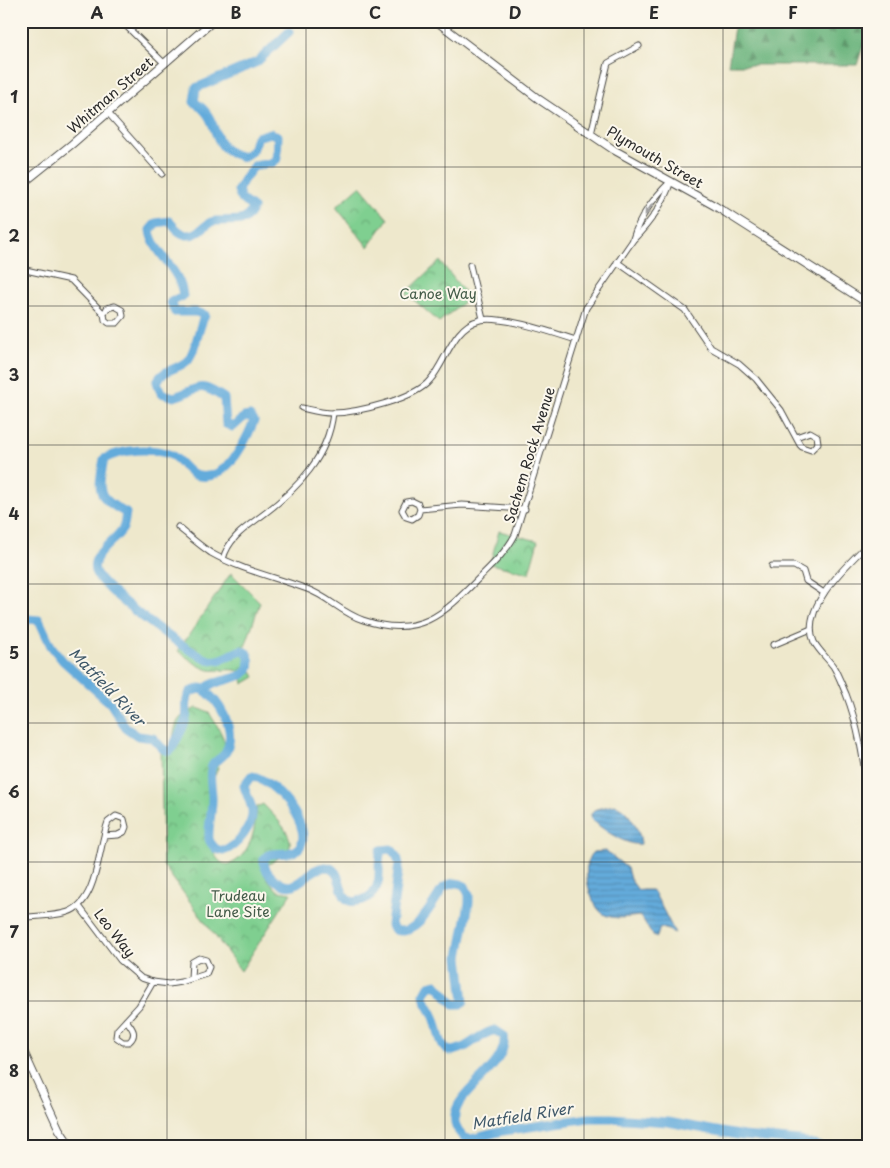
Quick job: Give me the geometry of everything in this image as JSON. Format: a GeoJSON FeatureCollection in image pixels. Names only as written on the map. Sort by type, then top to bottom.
{"type":"FeatureCollection","features":[{"type":"Feature","properties":{"kind":"main road","name":"Whitman Street"},"geometry":{"type":"LineString","coordinates":[[21,185],[108,113],[213,21]]}},
{"type":"Feature","properties":{"kind":"main road","name":"Plymouth Street"},"geometry":{"type":"LineString","coordinates":[[436,21],[508,78],[591,134],[728,214],[869,304]]}},
{"type":"Feature","properties":{"kind":"main road"},"geometry":{"type":"LineString","coordinates":[[21,1046],[59,1129],[71,1147]]}},
{"type":"Feature","properties":{"kind":"street"},"geometry":{"type":"LineString","coordinates":[[121,21],[165,64]]}},
{"type":"Feature","properties":{"kind":"street"},"geometry":{"type":"LineString","coordinates":[[591,134],[608,63],[640,46]]}},
{"type":"Feature","properties":{"kind":"street"},"geometry":{"type":"LineString","coordinates":[[108,113],[162,174]]}},
{"type":"Feature","properties":{"kind":"street","name":"Sachem Rock Avenue"},"geometry":{"type":"LineString","coordinates":[[178,527],[204,548],[224,559],[257,573],[314,592],[360,619],[385,625],[408,626],[432,619],[457,601],[508,548],[525,509],[589,302],[633,240],[642,231],[667,194],[671,181]]}},
{"type":"Feature","properties":{"kind":"street"},"geometry":{"type":"LineString","coordinates":[[617,262],[685,310],[711,348],[739,364],[756,379],[781,410],[796,437]]}},
{"type":"Feature","properties":{"kind":"street"},"geometry":{"type":"LineString","coordinates":[[470,265],[483,319]]}},
{"type":"Feature","properties":{"kind":"street"},"geometry":{"type":"LineString","coordinates":[[21,269],[71,280],[104,314]]}},
{"type":"Feature","properties":{"kind":"street"},"geometry":{"type":"LineString","coordinates":[[302,408],[333,413],[392,402],[418,392],[435,374],[459,334],[470,324],[483,319],[520,325],[576,340]]}},
{"type":"Feature","properties":{"kind":"street"},"geometry":{"type":"LineString","coordinates":[[224,559],[231,541],[295,488],[312,468],[330,432],[333,413]]}},
{"type":"Feature","properties":{"kind":"street"},"geometry":{"type":"LineString","coordinates":[[420,510],[462,505],[525,509]]}},
{"type":"Feature","properties":{"kind":"street"},"geometry":{"type":"LineString","coordinates":[[869,543],[824,594],[813,615],[811,629],[815,642],[834,667],[846,695],[862,754],[869,799]]}},
{"type":"Feature","properties":{"kind":"street"},"geometry":{"type":"LineString","coordinates":[[772,566],[799,568],[803,571],[806,581],[824,594]]}},
{"type":"Feature","properties":{"kind":"street"},"geometry":{"type":"LineString","coordinates":[[773,645],[811,629]]}},
{"type":"Feature","properties":{"kind":"street"},"geometry":{"type":"LineString","coordinates":[[21,918],[62,914],[80,906],[92,884],[106,825],[111,818],[118,816],[124,819],[126,827],[124,832],[118,835],[104,836]]}},
{"type":"Feature","properties":{"kind":"street","name":"Leo Way"},"geometry":{"type":"LineString","coordinates":[[80,906],[126,966],[141,978],[153,982],[177,983],[206,974],[209,967],[206,960],[199,958],[192,962],[190,978]]}},
{"type":"Feature","properties":{"kind":"street"},"geometry":{"type":"LineString","coordinates":[[126,1020],[144,1000],[153,982]]}},
{"type":"Feature","properties":{"kind":"green space"},"geometry":{"type":"Polygon","coordinates":[[[735,21],[869,21],[869,27],[857,65],[728,65],[735,21]]]}},
{"type":"Feature","properties":{"kind":"green space"},"geometry":{"type":"Polygon","coordinates":[[[360,186],[388,219],[368,247],[336,207],[360,186]]]}},
{"type":"Feature","properties":{"kind":"green space","name":"Canoe Way"},"geometry":{"type":"Polygon","coordinates":[[[440,261],[469,298],[439,322],[406,293],[440,261]]]}},
{"type":"Feature","properties":{"kind":"green space"},"geometry":{"type":"Polygon","coordinates":[[[499,531],[538,541],[529,573],[490,564],[499,531]]]}},
{"type":"Feature","properties":{"kind":"green space"},"geometry":{"type":"Polygon","coordinates":[[[231,573],[260,602],[243,653],[255,677],[243,684],[241,672],[205,669],[178,651],[231,573]]]}},
{"type":"Feature","properties":{"kind":"green space","name":"Trudeau Lane Site"},"geometry":{"type":"Polygon","coordinates":[[[197,708],[209,712],[221,733],[225,746],[215,775],[208,812],[210,841],[218,859],[223,863],[229,864],[234,862],[245,851],[255,826],[257,807],[263,804],[287,832],[289,839],[290,845],[288,850],[266,866],[265,876],[278,891],[291,893],[241,971],[163,865],[161,746],[168,748],[172,745],[174,731],[180,718],[197,708]]]}},
{"type":"Feature","properties":{"kind":"water"},"geometry":{"type":"Polygon","coordinates":[[[614,805],[624,810],[632,820],[639,833],[641,844],[629,843],[614,836],[600,827],[591,818],[591,814],[596,809],[614,805]]]}},
{"type":"Feature","properties":{"kind":"water"},"geometry":{"type":"Polygon","coordinates":[[[606,851],[627,868],[630,879],[638,890],[651,890],[654,892],[675,933],[660,927],[657,937],[654,936],[640,916],[613,917],[605,915],[600,911],[595,904],[588,885],[587,866],[593,852],[606,851]]]}},
{"type":"Feature","properties":{"kind":"waterway"},"geometry":{"type":"LineString","coordinates":[[204,690],[210,685],[235,678],[248,670],[250,663],[247,653],[241,650],[221,659],[209,660],[184,646],[147,620],[101,580],[95,571],[96,559],[120,533],[124,525],[126,513],[104,497],[100,486],[104,459],[120,453],[137,450],[163,452],[171,455],[195,475],[206,476],[216,474],[232,460],[254,421],[250,416],[244,417],[233,427],[226,424],[224,398],[209,389],[199,388],[174,397],[161,393],[157,382],[163,374],[188,360],[205,315],[196,312],[175,312],[171,302],[183,296],[181,286],[156,246],[150,230],[156,223],[169,221],[179,232],[191,235],[211,222],[239,220],[246,218],[249,214],[253,208],[241,199],[238,190],[254,166],[272,163],[277,159],[278,136],[270,133],[257,137],[252,151],[243,157],[230,152],[219,140],[207,114],[194,102],[196,88],[257,62],[289,32]]}},
{"type":"Feature","properties":{"kind":"waterway","name":"Matfield River"},"geometry":{"type":"LineString","coordinates":[[21,627],[28,619],[39,620],[51,646],[63,661],[111,704],[126,728],[138,736],[153,738],[163,749],[169,751],[172,749],[183,727],[186,719],[187,699],[190,692],[201,688],[208,693],[225,716],[229,734],[226,752],[213,764],[211,770],[212,797],[209,839],[216,849],[223,851],[228,849],[239,840],[247,829],[252,816],[252,810],[244,786],[251,776],[260,778],[280,794],[290,805],[302,830],[303,840],[298,849],[287,853],[268,855],[264,859],[267,871],[280,883],[287,886],[294,885],[311,872],[325,867],[332,869],[336,873],[346,898],[351,901],[362,900],[372,894],[378,884],[381,850],[391,849],[397,856],[399,864],[391,925],[395,930],[403,931],[417,924],[429,910],[443,888],[454,883],[465,886],[469,895],[469,903],[459,957],[464,1001],[461,1004],[454,1004],[436,984],[429,986],[424,995],[434,1017],[441,1040],[449,1051],[462,1048],[495,1030],[504,1036],[502,1050],[495,1063],[462,1099],[456,1111],[455,1123],[463,1137],[471,1139],[503,1131],[589,1118],[611,1118],[668,1122],[743,1136],[800,1141],[821,1147]]}}]}
